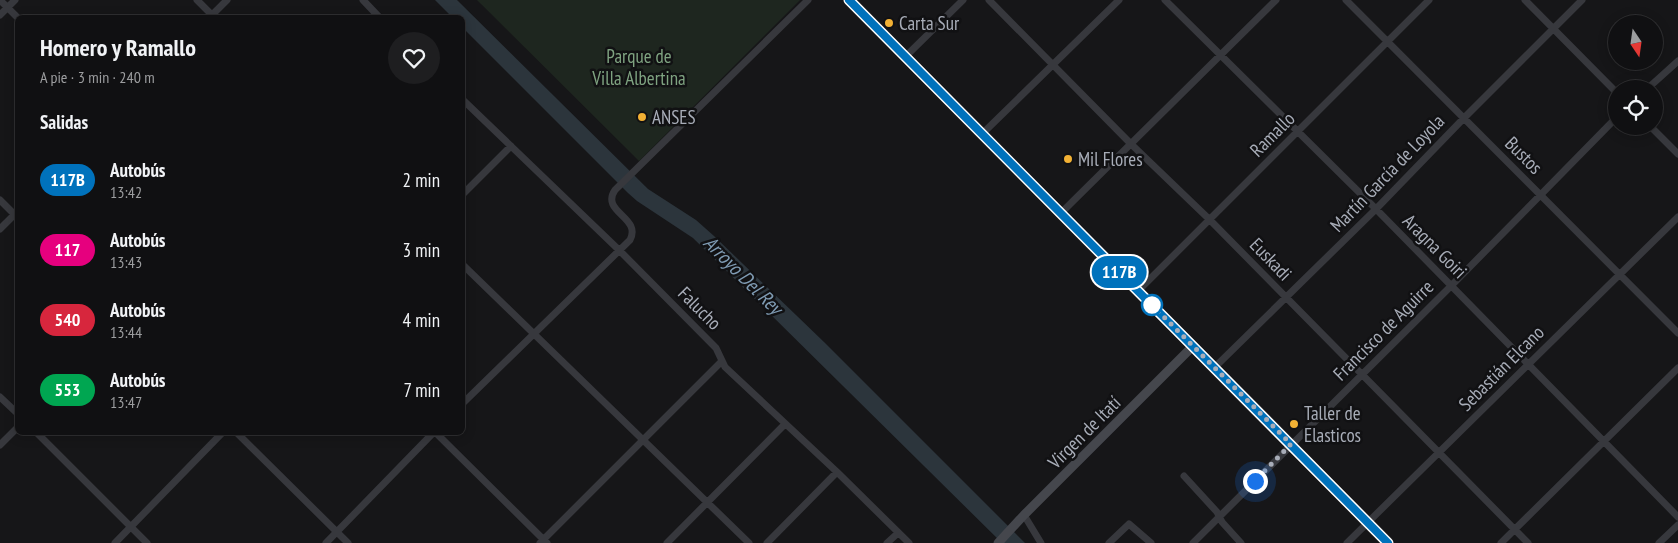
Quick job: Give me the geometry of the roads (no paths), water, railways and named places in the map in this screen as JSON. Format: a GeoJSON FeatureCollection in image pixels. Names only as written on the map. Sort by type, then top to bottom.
{"type":"FeatureCollection","features":[{"type":"Feature","properties":{"kind":"main road"},"geometry":{"type":"LineString","coordinates":[[849,0],[1388,543]]}},
{"type":"Feature","properties":{"kind":"main road","name":"Virgen de Itatí"},"geometry":{"type":"LineString","coordinates":[[998,543],[1193,346]]}},
{"type":"Feature","properties":{"kind":"street"},"geometry":{"type":"LineString","coordinates":[[0,0],[15,15]]}},
{"type":"Feature","properties":{"kind":"street"},"geometry":{"type":"LineString","coordinates":[[0,15],[15,0]]}},
{"type":"Feature","properties":{"kind":"street"},"geometry":{"type":"LineString","coordinates":[[197,0],[210,15]]}},
{"type":"Feature","properties":{"kind":"street"},"geometry":{"type":"LineString","coordinates":[[214,15],[227,0]]}},
{"type":"Feature","properties":{"kind":"street"},"geometry":{"type":"LineString","coordinates":[[363,0],[377,15]]}},
{"type":"Feature","properties":{"kind":"street"},"geometry":{"type":"LineString","coordinates":[[465,401],[630,240],[632,230],[630,224],[611,200],[615,190],[808,0]]}},
{"type":"Feature","properties":{"kind":"street"},"geometry":{"type":"LineString","coordinates":[[906,57],[963,0]]}},
{"type":"Feature","properties":{"kind":"street","name":"Euskadi"},"geometry":{"type":"LineString","coordinates":[[988,0],[1131,144],[1209,219],[1528,543]]}},
{"type":"Feature","properties":{"kind":"street"},"geometry":{"type":"LineString","coordinates":[[982,134],[1119,0]]}},
{"type":"Feature","properties":{"kind":"street","name":"Aragna Goiri"},"geometry":{"type":"LineString","coordinates":[[1165,0],[1219,56],[1376,209],[1678,517]]}},
{"type":"Feature","properties":{"kind":"street"},"geometry":{"type":"LineString","coordinates":[[1060,214],[1276,0]]}},
{"type":"Feature","properties":{"kind":"street","name":"Bustos"},"geometry":{"type":"LineString","coordinates":[[1346,0],[1678,333]]}},
{"type":"Feature","properties":{"kind":"street","name":"Ramallo"},"geometry":{"type":"LineString","coordinates":[[1138,291],[1429,0]]}},
{"type":"Feature","properties":{"kind":"street"},"geometry":{"type":"LineString","coordinates":[[1524,0],[1608,84]]}},
{"type":"Feature","properties":{"kind":"street","name":"Martín García de Loyola"},"geometry":{"type":"LineString","coordinates":[[1215,367],[1376,209],[1582,0]]}},
{"type":"Feature","properties":{"kind":"street"},"geometry":{"type":"LineString","coordinates":[[1657,80],[1678,61]]}},
{"type":"Feature","properties":{"kind":"street","name":"Falucho"},"geometry":{"type":"LineString","coordinates":[[465,103],[619,250],[716,348],[721,362],[909,543]]}},
{"type":"Feature","properties":{"kind":"street","name":"Francisco de Aguirre"},"geometry":{"type":"LineString","coordinates":[[1193,543],[1608,126]]}},
{"type":"Feature","properties":{"kind":"street"},"geometry":{"type":"LineString","coordinates":[[1659,135],[1678,154]]}},
{"type":"Feature","properties":{"kind":"street"},"geometry":{"type":"LineString","coordinates":[[465,192],[511,146]]}},
{"type":"Feature","properties":{"kind":"street"},"geometry":{"type":"LineString","coordinates":[[0,200],[15,212]]}},
{"type":"Feature","properties":{"kind":"street"},"geometry":{"type":"LineString","coordinates":[[0,229],[15,216]]}},
{"type":"Feature","properties":{"kind":"street","name":"Sebastián Elcano"},"geometry":{"type":"LineString","coordinates":[[1347,543],[1678,217]]}},
{"type":"Feature","properties":{"kind":"street"},"geometry":{"type":"LineString","coordinates":[[465,267],[709,502],[749,543]]}},
{"type":"Feature","properties":{"kind":"street"},"geometry":{"type":"LineString","coordinates":[[438,435],[544,542],[721,362]]}},
{"type":"Feature","properties":{"kind":"street"},"geometry":{"type":"LineString","coordinates":[[1501,543],[1678,368]]}},
{"type":"Feature","properties":{"kind":"street"},"geometry":{"type":"LineString","coordinates":[[0,397],[15,411]]}},
{"type":"Feature","properties":{"kind":"street"},"geometry":{"type":"LineString","coordinates":[[667,543],[786,424]]}},
{"type":"Feature","properties":{"kind":"street"},"geometry":{"type":"LineString","coordinates":[[0,445],[15,430]]}},
{"type":"Feature","properties":{"kind":"street"},"geometry":{"type":"LineString","coordinates":[[39,435],[147,543]]}},
{"type":"Feature","properties":{"kind":"street"},"geometry":{"type":"LineString","coordinates":[[115,543],[220,435]]}},
{"type":"Feature","properties":{"kind":"street"},"geometry":{"type":"LineString","coordinates":[[239,435],[348,543]]}},
{"type":"Feature","properties":{"kind":"street"},"geometry":{"type":"LineString","coordinates":[[326,543],[432,435]]}},
{"type":"Feature","properties":{"kind":"street"},"geometry":{"type":"LineString","coordinates":[[767,543],[837,472]]}},
{"type":"Feature","properties":{"kind":"street"},"geometry":{"type":"LineString","coordinates":[[1184,476],[1217,512],[1241,543]]}},
{"type":"Feature","properties":{"kind":"street"},"geometry":{"type":"LineString","coordinates":[[1021,518],[1041,543]]}},
{"type":"Feature","properties":{"kind":"street"},"geometry":{"type":"LineString","coordinates":[[1108,543],[1129,524],[1151,543]]}},
{"type":"Feature","properties":{"kind":"street"},"geometry":{"type":"LineString","coordinates":[[1659,543],[1678,525]]}},
{"type":"Feature","properties":{"kind":"street"},"geometry":{"type":"LineString","coordinates":[[887,543],[898,533]]}},
{"type":"Feature","properties":{"kind":"water","name":"Arroyo Del Rey"},"geometry":{"type":"Polygon","coordinates":[[[435,0],[457,0],[648,189],[696,220],[714,236],[824,342],[1025,543],[1002,543],[693,238],[628,193],[465,30],[465,15],[450,15],[435,0]]]}},
{"type":"Feature","properties":{"kind":"place","name":"Carta Sur"},"geometry":{"type":"Point","coordinates":[889,23]}},
{"type":"Feature","properties":{"kind":"place","name":"ANSES"},"geometry":{"type":"Point","coordinates":[642,117]}},
{"type":"Feature","properties":{"kind":"place","name":"Mil Flores"},"geometry":{"type":"Point","coordinates":[1068,159]}},
{"type":"Feature","properties":{"kind":"place","name":"Taller de Elasticos"},"geometry":{"type":"Point","coordinates":[1294,424]}},
{"type":"Feature","properties":{"kind":"park label","name":"Parque de Villa Albertina"},"geometry":{"type":"Point","coordinates":[639,67]}}]}
